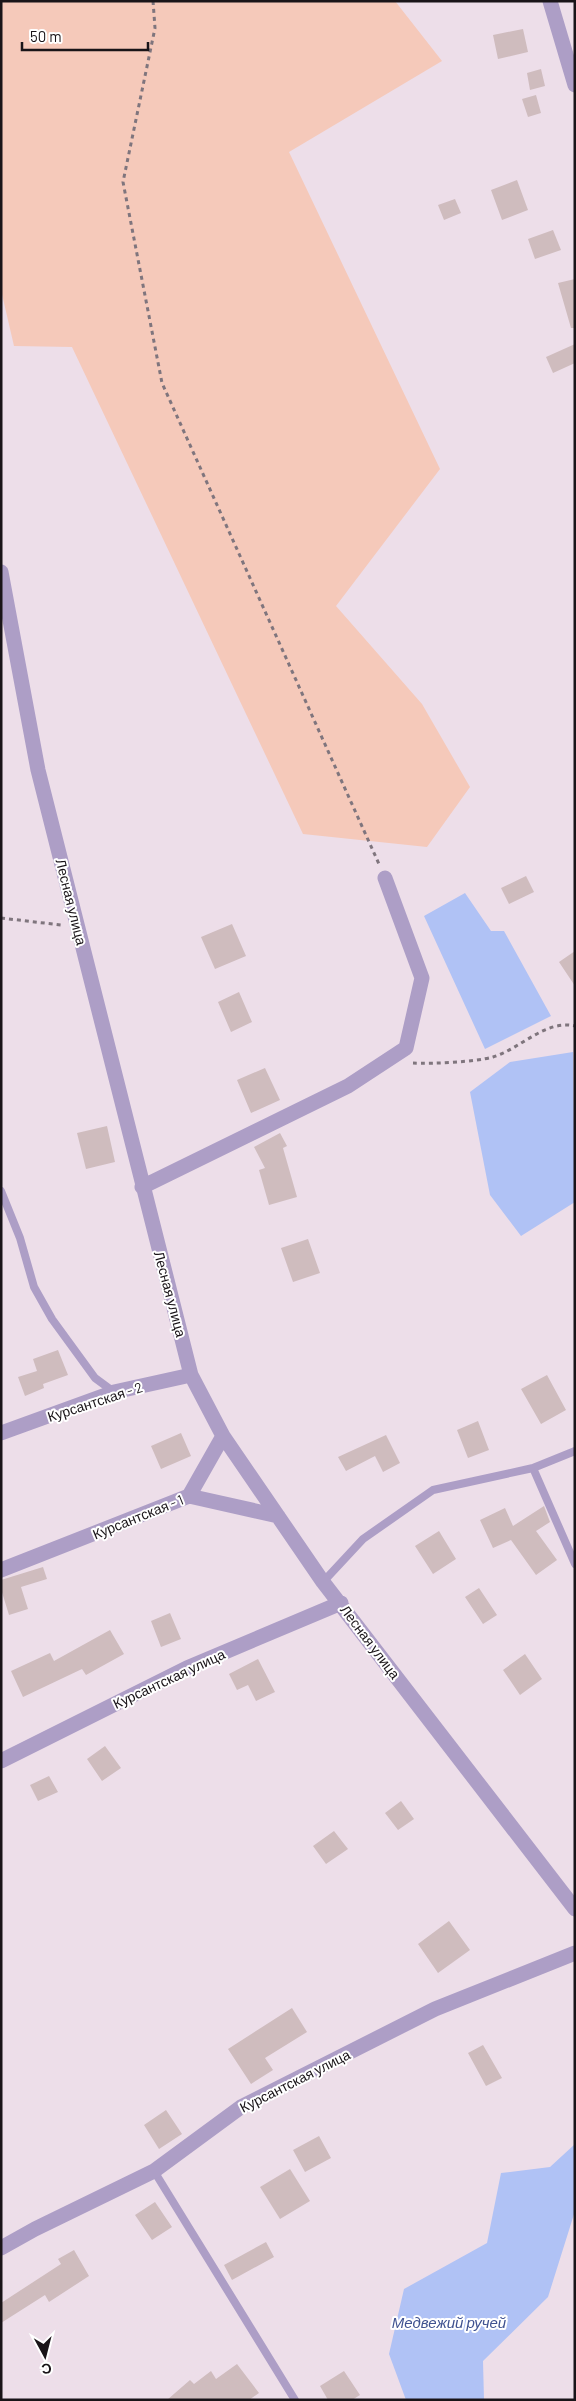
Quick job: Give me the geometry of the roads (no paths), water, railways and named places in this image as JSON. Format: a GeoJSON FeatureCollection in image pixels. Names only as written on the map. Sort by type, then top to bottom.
{"type":"FeatureCollection","features":[{"type":"Feature","properties":{"kind":"street"},"geometry":{"type":"LineString","coordinates":[[550,1],[575,86]]}},
{"type":"Feature","properties":{"kind":"street","name":"Лесная улица"},"geometry":{"type":"LineString","coordinates":[[1,572],[38,770],[191,1375],[223,1436],[323,1582],[575,1909]]}},
{"type":"Feature","properties":{"kind":"street"},"geometry":{"type":"LineString","coordinates":[[142,1186],[348,1086],[406,1048],[422,978],[385,878]]}},
{"type":"Feature","properties":{"kind":"street","name":"Курсантская - 2"},"geometry":{"type":"LineString","coordinates":[[1,1433],[114,1392],[191,1375]]}},
{"type":"Feature","properties":{"kind":"street"},"geometry":{"type":"LineString","coordinates":[[189,1496],[223,1436]]}},
{"type":"Feature","properties":{"kind":"street","name":"Курсантская - 1"},"geometry":{"type":"LineString","coordinates":[[1,1570],[189,1496],[278,1516]]}},
{"type":"Feature","properties":{"kind":"street","name":"Курсантская улица"},"geometry":{"type":"LineString","coordinates":[[1,1761],[187,1668],[341,1603]]}},
{"type":"Feature","properties":{"kind":"street","name":"Курсантская улица"},"geometry":{"type":"LineString","coordinates":[[1,2248],[35,2229],[154,2171],[241,2107],[434,2010],[575,1952]]}},
{"type":"Feature","properties":{"kind":"lane"},"geometry":{"type":"LineString","coordinates":[[1,1191],[20,1238],[34,1287],[52,1319],[95,1378],[114,1392]]}},
{"type":"Feature","properties":{"kind":"lane"},"geometry":{"type":"LineString","coordinates":[[323,1582],[363,1539],[433,1490],[533,1468],[575,1451]]}},
{"type":"Feature","properties":{"kind":"lane"},"geometry":{"type":"LineString","coordinates":[[533,1468],[575,1564]]}},
{"type":"Feature","properties":{"kind":"lane"},"geometry":{"type":"LineString","coordinates":[[154,2171],[295,2400]]}},
{"type":"Feature","properties":{"kind":"water"},"geometry":{"type":"Polygon","coordinates":[[[465,893],[491,931],[504,931],[551,1016],[485,1049],[424,916],[465,893]]]}},
{"type":"Feature","properties":{"kind":"water"},"geometry":{"type":"Polygon","coordinates":[[[573,1052],[575,1202],[521,1236],[490,1195],[470,1092],[510,1062],[573,1052]]]}},
{"type":"Feature","properties":{"kind":"water","name":"Медвежий ручей"},"geometry":{"type":"Polygon","coordinates":[[[575,2144],[575,2211],[548,2297],[483,2361],[484,2400],[406,2400],[389,2354],[404,2289],[487,2243],[501,2173],[550,2167],[575,2144]]]}}]}
